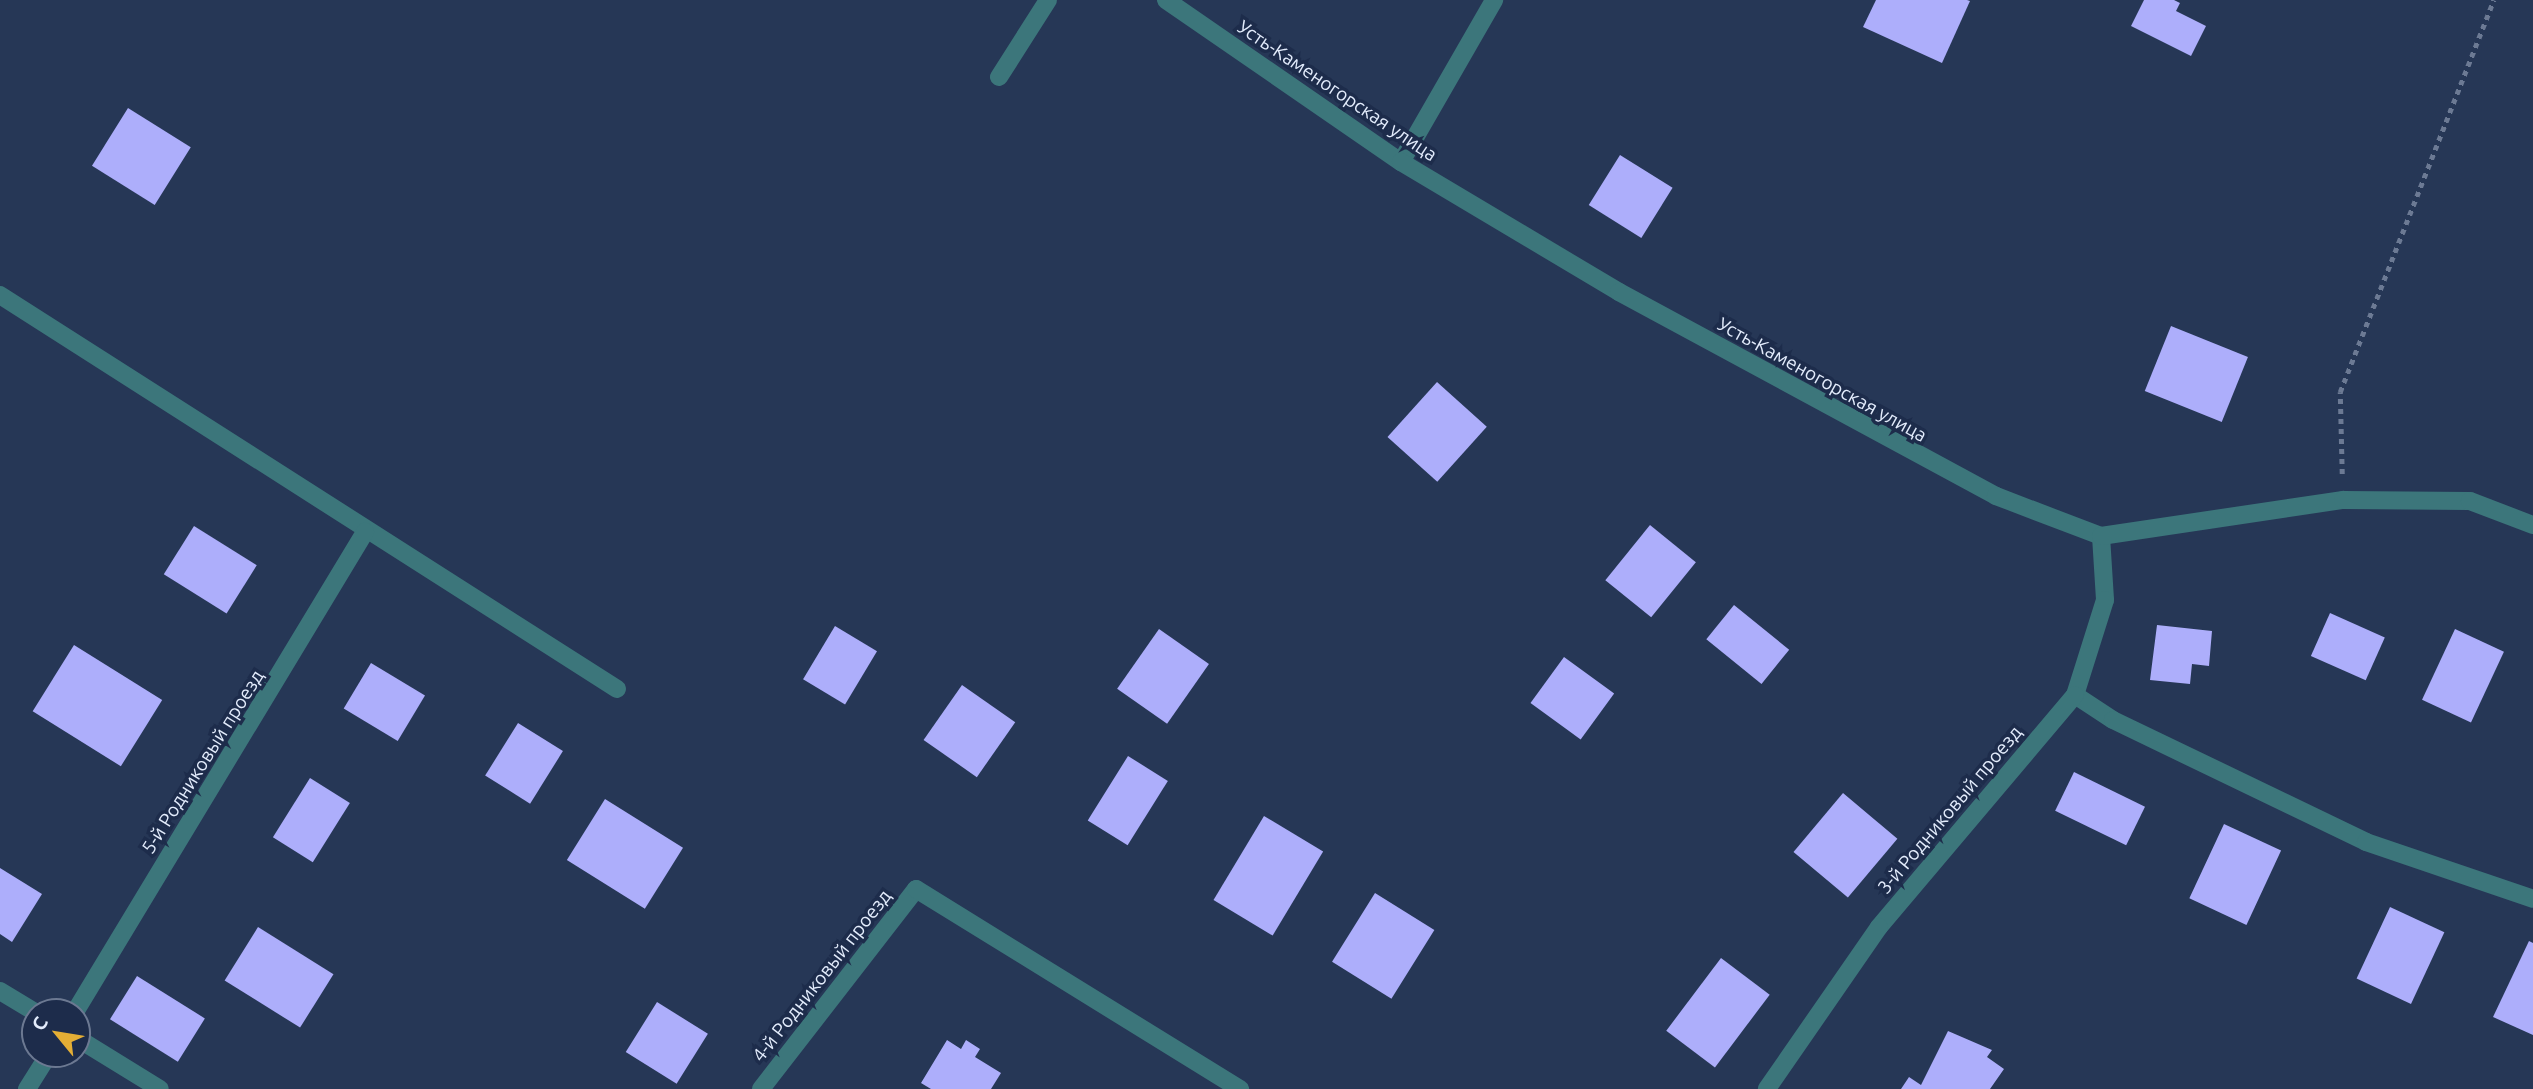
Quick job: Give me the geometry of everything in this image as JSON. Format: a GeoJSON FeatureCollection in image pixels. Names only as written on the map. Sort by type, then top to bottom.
{"type":"FeatureCollection","features":[{"type":"Feature","properties":{"kind":"street"},"geometry":{"type":"LineString","coordinates":[[999,77],[1048,0]]}},
{"type":"Feature","properties":{"kind":"street","name":"Усть-Каменогорская улица"},"geometry":{"type":"LineString","coordinates":[[1166,0],[1401,162],[1870,431],[1996,496],[2102,536],[2343,500],[2470,501],[2533,525]]}},
{"type":"Feature","properties":{"kind":"street"},"geometry":{"type":"LineString","coordinates":[[1401,162],[1494,0]]}},
{"type":"Feature","properties":{"kind":"street"},"geometry":{"type":"LineString","coordinates":[[0,295],[365,532],[617,690]]}},
{"type":"Feature","properties":{"kind":"street","name":"5-й Родниковый проезд"},"geometry":{"type":"LineString","coordinates":[[83,998],[365,532]]}},
{"type":"Feature","properties":{"kind":"street","name":"3-й Родниковый проезд"},"geometry":{"type":"LineString","coordinates":[[1766,1089],[1879,927],[2076,695],[2105,600],[2102,536]]}},
{"type":"Feature","properties":{"kind":"street"},"geometry":{"type":"LineString","coordinates":[[2076,695],[2112,720],[2366,842],[2533,899]]}},
{"type":"Feature","properties":{"kind":"street","name":"4-й Родниковый проезд"},"geometry":{"type":"LineString","coordinates":[[761,1089],[916,889],[1240,1089]]}},
{"type":"Feature","properties":{"kind":"street"},"geometry":{"type":"LineString","coordinates":[[0,991],[21,1004]]}},
{"type":"Feature","properties":{"kind":"street"},"geometry":{"type":"LineString","coordinates":[[91,1047],[160,1089]]}},
{"type":"Feature","properties":{"kind":"street"},"geometry":{"type":"LineString","coordinates":[[27,1089],[40,1068]]}},
{"type":"Feature","properties":{"kind":"path"},"geometry":{"type":"LineString","coordinates":[[2343,500],[2340,392],[2494,0]]}},
{"type":"Feature","properties":{"kind":"building"},"geometry":{"type":"Polygon","coordinates":[[[1876,0],[1970,1],[1942,63],[1863,27],[1876,0]]]}},
{"type":"Feature","properties":{"kind":"building"},"geometry":{"type":"Polygon","coordinates":[[[2144,0],[2174,0],[2180,3],[2176,11],[2206,26],[2191,56],[2131,26],[2144,0]]]}},
{"type":"Feature","properties":{"kind":"building"},"geometry":{"type":"Polygon","coordinates":[[[128,108],[191,147],[155,205],[92,166],[128,108]]]}},
{"type":"Feature","properties":{"kind":"building"},"geometry":{"type":"Polygon","coordinates":[[[1620,155],[1673,188],[1641,238],[1589,205],[1620,155]]]}},
{"type":"Feature","properties":{"kind":"building"},"geometry":{"type":"Polygon","coordinates":[[[2171,326],[2248,357],[2222,422],[2145,391],[2171,326]]]}},
{"type":"Feature","properties":{"kind":"building"},"geometry":{"type":"Polygon","coordinates":[[[1437,382],[1487,427],[1437,482],[1387,437],[1437,382]]]}},
{"type":"Feature","properties":{"kind":"building"},"geometry":{"type":"Polygon","coordinates":[[[1650,525],[1696,562],[1651,617],[1605,580],[1650,525]]]}},
{"type":"Feature","properties":{"kind":"building"},"geometry":{"type":"Polygon","coordinates":[[[194,526],[257,565],[227,614],[164,574],[194,526]]]}},
{"type":"Feature","properties":{"kind":"building"},"geometry":{"type":"Polygon","coordinates":[[[1734,605],[1789,650],[1761,684],[1706,639],[1734,605]]]}},
{"type":"Feature","properties":{"kind":"building"},"geometry":{"type":"Polygon","coordinates":[[[2330,613],[2385,637],[2366,680],[2311,656],[2330,613]]]}},
{"type":"Feature","properties":{"kind":"building"},"geometry":{"type":"Polygon","coordinates":[[[2157,625],[2212,631],[2209,666],[2192,664],[2190,684],[2150,680],[2157,625]]]}},
{"type":"Feature","properties":{"kind":"building"},"geometry":{"type":"Polygon","coordinates":[[[835,626],[877,651],[845,704],[803,679],[835,626]]]}},
{"type":"Feature","properties":{"kind":"building"},"geometry":{"type":"Polygon","coordinates":[[[1159,629],[1209,664],[1167,724],[1117,689],[1159,629]]]}},
{"type":"Feature","properties":{"kind":"building"},"geometry":{"type":"Polygon","coordinates":[[[2455,629],[2504,652],[2471,723],[2422,700],[2455,629]]]}},
{"type":"Feature","properties":{"kind":"building"},"geometry":{"type":"Polygon","coordinates":[[[74,645],[162,700],[121,766],[33,711],[74,645]]]}},
{"type":"Feature","properties":{"kind":"building"},"geometry":{"type":"Polygon","coordinates":[[[1564,657],[1614,693],[1581,740],[1530,703],[1564,657]]]}},
{"type":"Feature","properties":{"kind":"building"},"geometry":{"type":"Polygon","coordinates":[[[371,663],[425,695],[398,741],[344,708],[371,663]]]}},
{"type":"Feature","properties":{"kind":"building"},"geometry":{"type":"Polygon","coordinates":[[[962,685],[1015,722],[977,777],[924,740],[962,685]]]}},
{"type":"Feature","properties":{"kind":"building"},"geometry":{"type":"Polygon","coordinates":[[[518,723],[563,751],[530,804],[485,776],[518,723]]]}},
{"type":"Feature","properties":{"kind":"building"},"geometry":{"type":"Polygon","coordinates":[[[1128,756],[1168,781],[1128,845],[1088,820],[1128,756]]]}},
{"type":"Feature","properties":{"kind":"building"},"geometry":{"type":"Polygon","coordinates":[[[2074,772],[2145,807],[2126,845],[2055,811],[2074,772]]]}},
{"type":"Feature","properties":{"kind":"building"},"geometry":{"type":"Polygon","coordinates":[[[310,778],[350,803],[313,862],[273,837],[310,778]]]}},
{"type":"Feature","properties":{"kind":"building"},"geometry":{"type":"Polygon","coordinates":[[[1843,793],[1897,839],[1848,898],[1794,852],[1843,793]]]}},
{"type":"Feature","properties":{"kind":"building"},"geometry":{"type":"Polygon","coordinates":[[[605,799],[683,848],[645,909],[567,860],[605,799]]]}},
{"type":"Feature","properties":{"kind":"building"},"geometry":{"type":"Polygon","coordinates":[[[1264,816],[1323,852],[1273,936],[1214,900],[1264,816]]]}},
{"type":"Feature","properties":{"kind":"building"},"geometry":{"type":"Polygon","coordinates":[[[2224,824],[2281,851],[2246,925],[2189,898],[2224,824]]]}},
{"type":"Feature","properties":{"kind":"building"},"geometry":{"type":"Polygon","coordinates":[[[0,868],[42,894],[12,942],[0,934],[0,868]]]}},
{"type":"Feature","properties":{"kind":"building"},"geometry":{"type":"Polygon","coordinates":[[[1375,893],[1434,930],[1391,999],[1332,962],[1375,893]]]}},
{"type":"Feature","properties":{"kind":"building"},"geometry":{"type":"Polygon","coordinates":[[[2390,907],[2444,932],[2411,1004],[2357,979],[2390,907]]]}},
{"type":"Feature","properties":{"kind":"building"},"geometry":{"type":"Polygon","coordinates":[[[258,927],[333,974],[300,1028],[225,980],[258,927]]]}},
{"type":"Feature","properties":{"kind":"building"},"geometry":{"type":"Polygon","coordinates":[[[2529,941],[2533,943],[2533,1035],[2493,1017],[2529,941]]]}},
{"type":"Feature","properties":{"kind":"building"},"geometry":{"type":"Polygon","coordinates":[[[1721,958],[1770,995],[1715,1067],[1666,1031],[1721,958]]]}},
{"type":"Feature","properties":{"kind":"building"},"geometry":{"type":"Polygon","coordinates":[[[137,976],[205,1018],[178,1062],[110,1019],[137,976]]]}},
{"type":"Feature","properties":{"kind":"building"},"geometry":{"type":"Polygon","coordinates":[[[657,1002],[708,1034],[677,1084],[626,1052],[657,1002]]]}},
{"type":"Feature","properties":{"kind":"building"},"geometry":{"type":"Polygon","coordinates":[[[1948,1031],[1992,1050],[1987,1057],[2004,1069],[1990,1089],[1901,1089],[1909,1077],[1921,1085],[1948,1031]]]}},
{"type":"Feature","properties":{"kind":"building"},"geometry":{"type":"Polygon","coordinates":[[[947,1040],[961,1049],[966,1040],[980,1049],[975,1057],[1001,1073],[991,1089],[931,1089],[921,1083],[947,1040]]]}}]}
